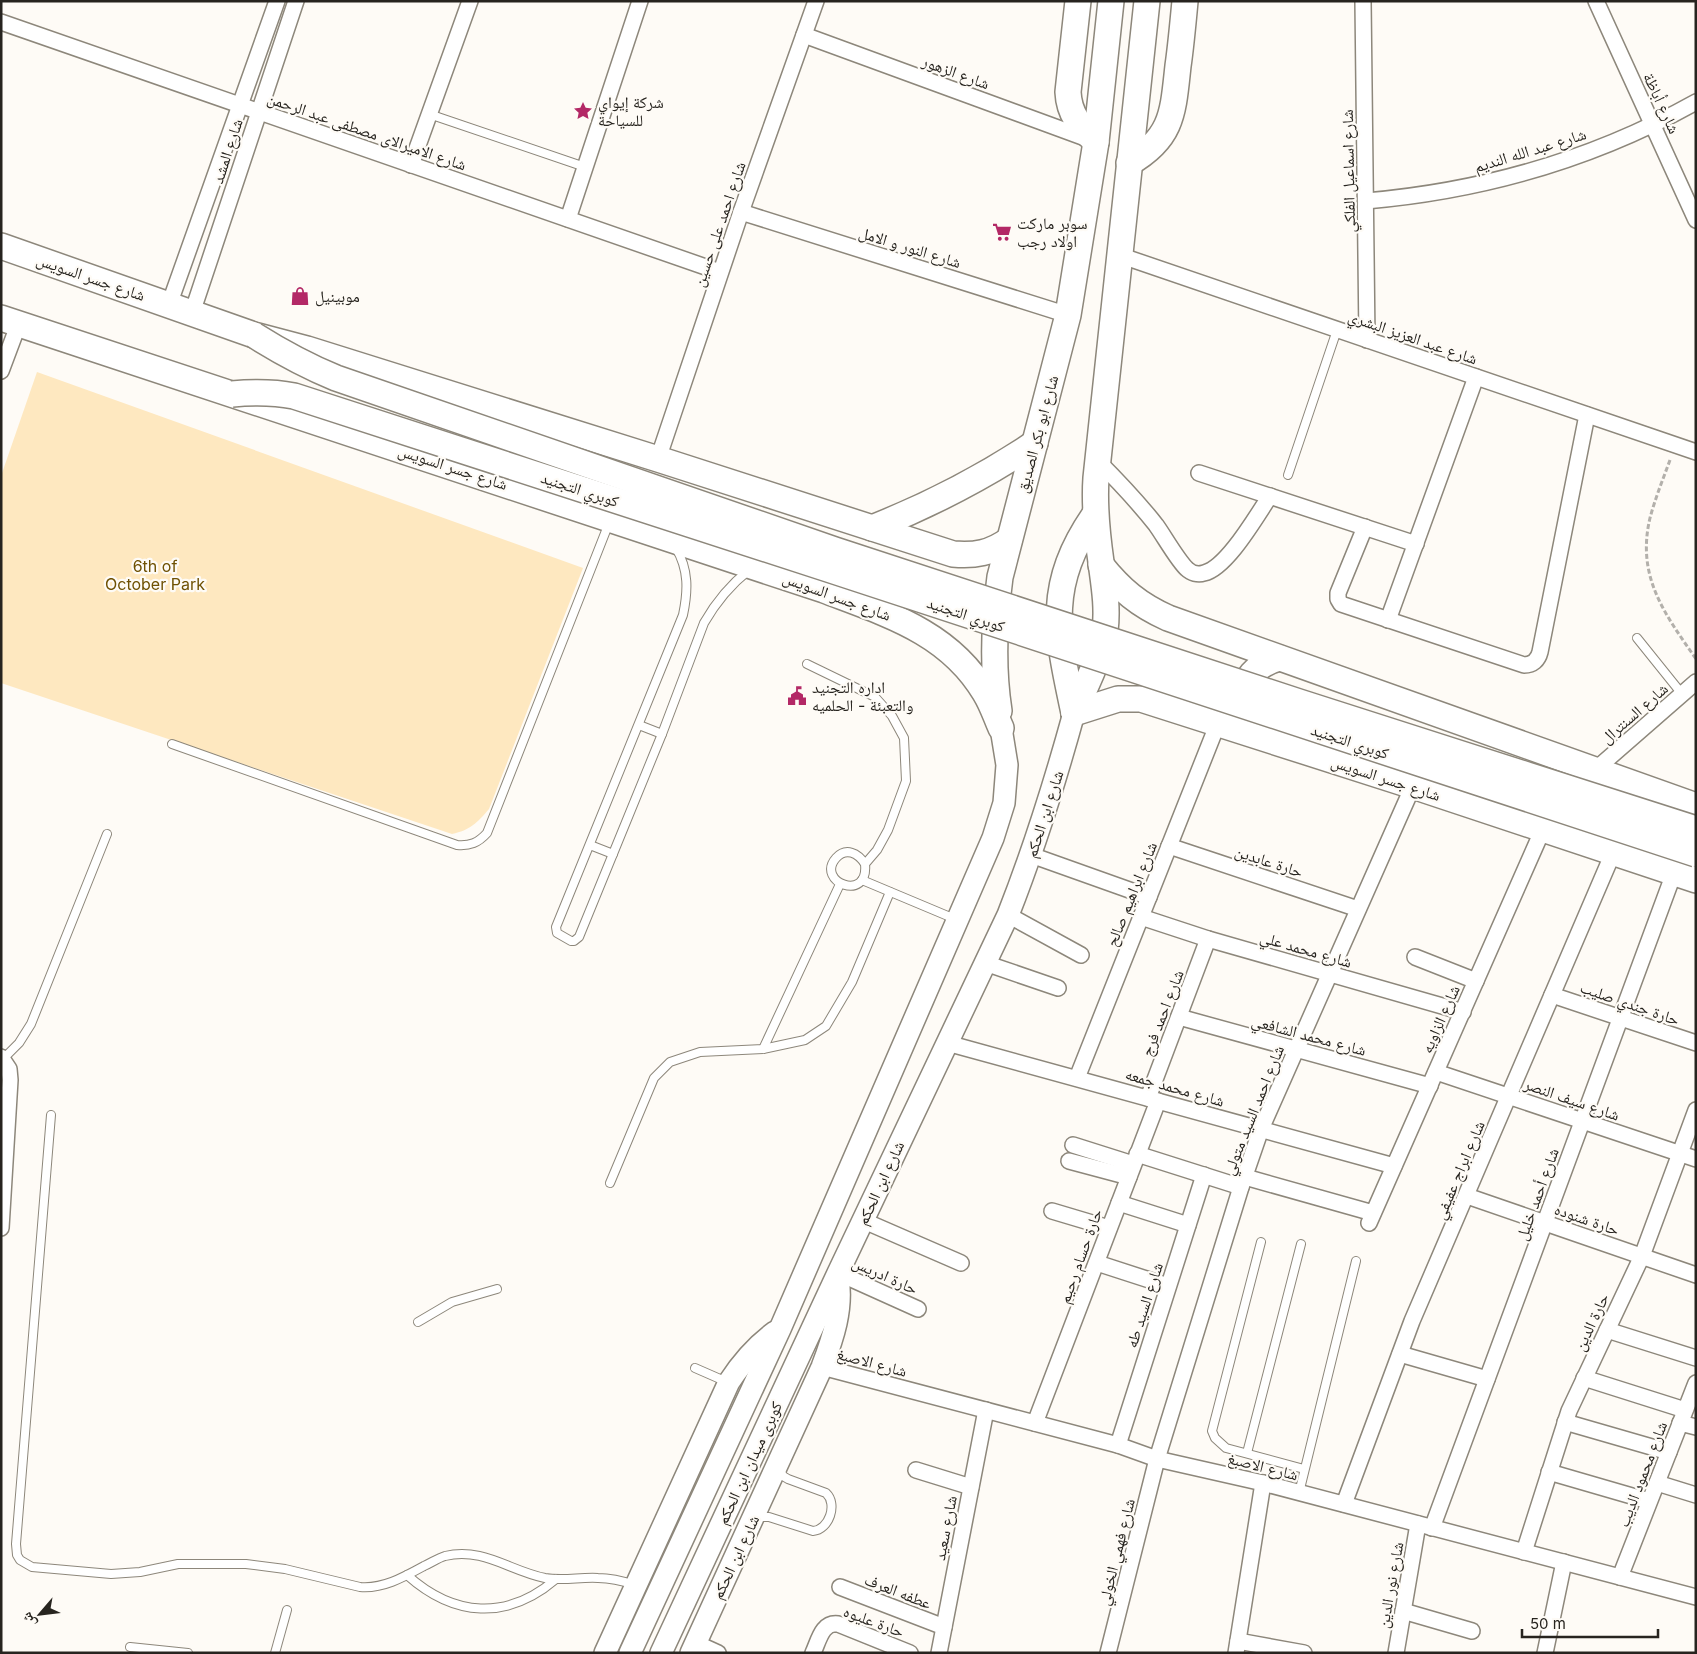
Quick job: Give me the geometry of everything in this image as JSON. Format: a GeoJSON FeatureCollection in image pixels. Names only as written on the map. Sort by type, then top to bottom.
{"type":"FeatureCollection","features":[{"type":"Feature","properties":{"kind":"main road"},"geometry":{"type":"LineString","coordinates":[[1078,1],[1068,92],[1069,102],[1077,122],[1096,142]]}},
{"type":"Feature","properties":{"kind":"main road","name":"شارع ابو بكر الصديق"},"geometry":{"type":"LineString","coordinates":[[1001,728],[996,691],[994,652],[995,615],[1000,577],[1068,315],[1096,142],[1112,1]]}},
{"type":"Feature","properties":{"kind":"main road"},"geometry":{"type":"LineString","coordinates":[[1074,713],[1102,645],[1105,629],[1106,597],[1095,514],[1097,460],[1147,1]]}},
{"type":"Feature","properties":{"kind":"main road"},"geometry":{"type":"LineString","coordinates":[[1129,163],[1152,147],[1161,136],[1174,109],[1185,1]]}},
{"type":"Feature","properties":{"kind":"main road","name":"شارع جسر السويس"},"geometry":{"type":"LineString","coordinates":[[1,246],[254,335],[307,349],[953,554],[968,556],[983,554],[997,549],[1009,540]]}},
{"type":"Feature","properties":{"kind":"main road","name":"شارع جسر السويس"},"geometry":{"type":"LineString","coordinates":[[10,320],[824,590],[899,618],[933,637],[962,662],[985,693],[1001,728]]}},
{"type":"Feature","properties":{"kind":"main road","name":"كوبري التجنيد"},"geometry":{"type":"LineString","coordinates":[[254,335],[280,351],[336,378],[797,537],[1289,699],[1696,828]]}},
{"type":"Feature","properties":{"kind":"main road","name":"كوبري التجنيد"},"geometry":{"type":"LineString","coordinates":[[232,394],[274,392],[294,396],[1696,854]]}},
{"type":"Feature","properties":{"kind":"main road"},"geometry":{"type":"LineString","coordinates":[[872,528],[956,491],[1035,443]]}},
{"type":"Feature","properties":{"kind":"main road"},"geometry":{"type":"LineString","coordinates":[[1074,713],[1060,648],[1060,604],[1064,578],[1070,561],[1085,529],[1095,514]]}},
{"type":"Feature","properties":{"kind":"main road"},"geometry":{"type":"LineString","coordinates":[[824,590],[836,583],[845,572],[851,560],[853,546],[851,532],[845,519]]}},
{"type":"Feature","properties":{"kind":"main road"},"geometry":{"type":"LineString","coordinates":[[1102,565],[1124,591],[1152,611],[1696,806]]}},
{"type":"Feature","properties":{"kind":"main road"},"geometry":{"type":"LineString","coordinates":[[1259,736],[1249,726],[1243,712],[1242,697],[1246,683],[1254,671],[1266,662],[1279,658]]}},
{"type":"Feature","properties":{"kind":"main road","name":"شارع جسر السويس"},"geometry":{"type":"LineString","coordinates":[[1074,713],[1118,699],[1141,699],[1544,829],[1685,877]]}},
{"type":"Feature","properties":{"kind":"main road","name":"شارع ابن الحكم"},"geometry":{"type":"LineString","coordinates":[[693,1648],[822,1367],[831,1343],[837,1318],[840,1292],[838,1273],[1008,916],[1031,855],[1074,713]]}},
{"type":"Feature","properties":{"kind":"main road","name":"شارع ابن الحكم"},"geometry":{"type":"LineString","coordinates":[[605,1653],[729,1382],[751,1352],[780,1329],[993,838],[1004,803],[1007,765],[1001,728]]}},
{"type":"Feature","properties":{"kind":"main road","name":"كوبرى ميدان ابن الحكم"},"geometry":{"type":"LineString","coordinates":[[661,1653],[838,1273]]}},
{"type":"Feature","properties":{"kind":"main road","name":"كوبرى ميدان ابن الحكم"},"geometry":{"type":"LineString","coordinates":[[630,1653],[780,1329]]}},
{"type":"Feature","properties":{"kind":"street","name":"شارع المشد"},"geometry":{"type":"LineString","coordinates":[[180,309],[239,105],[276,1]]}},
{"type":"Feature","properties":{"kind":"street","name":"شارع المشد"},"geometry":{"type":"LineString","coordinates":[[180,309],[259,112],[296,1]]}},
{"type":"Feature","properties":{"kind":"street"},"geometry":{"type":"LineString","coordinates":[[412,165],[470,1]]}},
{"type":"Feature","properties":{"kind":"street"},"geometry":{"type":"LineString","coordinates":[[568,219],[640,1]]}},
{"type":"Feature","properties":{"kind":"street","name":"شارع احمد على حسين"},"geometry":{"type":"LineString","coordinates":[[658,459],[720,272],[816,1]]}},
{"type":"Feature","properties":{"kind":"street","name":"شارع اسماعيل الفلكي"},"geometry":{"type":"LineString","coordinates":[[1363,1],[1367,340]]}},
{"type":"Feature","properties":{"kind":"street","name":"شارع أباظة"},"geometry":{"type":"LineString","coordinates":[[1596,1],[1696,220]]}},
{"type":"Feature","properties":{"kind":"street","name":"شارع الاميرالاى مصطفى عبد الرحمن"},"geometry":{"type":"LineString","coordinates":[[1,22],[720,272]]}},
{"type":"Feature","properties":{"kind":"street","name":"شارع الزهور"},"geometry":{"type":"LineString","coordinates":[[804,35],[1096,142]]}},
{"type":"Feature","properties":{"kind":"street","name":"شارع عبد الله النديم"},"geometry":{"type":"LineString","coordinates":[[1366,201],[1440,192],[1513,176],[1584,154],[1653,124],[1696,102]]}},
{"type":"Feature","properties":{"kind":"street","name":"شارع النور و الامل"},"geometry":{"type":"LineString","coordinates":[[741,212],[1068,315]]}},
{"type":"Feature","properties":{"kind":"street","name":"شارع عبد العزيز البشري"},"geometry":{"type":"LineString","coordinates":[[1119,255],[1696,452]]}},
{"type":"Feature","properties":{"kind":"street"},"geometry":{"type":"LineString","coordinates":[[1,372],[10,320]]}},
{"type":"Feature","properties":{"kind":"street"},"geometry":{"type":"LineString","coordinates":[[1388,620],[1476,377]]}},
{"type":"Feature","properties":{"kind":"street"},"geometry":{"type":"LineString","coordinates":[[1365,527],[1338,593],[1338,599],[1343,605],[1524,665],[1529,665],[1537,660],[1540,652],[1587,415]]}},
{"type":"Feature","properties":{"kind":"street"},"geometry":{"type":"LineString","coordinates":[[1097,460],[1143,509],[1184,566],[1195,574],[1209,572],[1231,552],[1270,496]]}},
{"type":"Feature","properties":{"kind":"street"},"geometry":{"type":"LineString","coordinates":[[1199,473],[1416,544]]}},
{"type":"Feature","properties":{"kind":"street","name":"شارع السنترال"},"geometry":{"type":"LineString","coordinates":[[1594,770],[1696,682]]}},
{"type":"Feature","properties":{"kind":"street","name":"شارع ابراهيم صالح"},"geometry":{"type":"LineString","coordinates":[[1077,1078],[1218,723]]}},
{"type":"Feature","properties":{"kind":"street","name":"شارع احمد السيد متولي"},"geometry":{"type":"LineString","coordinates":[[1157,1459],[1261,1129],[1412,786]]}},
{"type":"Feature","properties":{"kind":"street","name":"شارع الزاويه"},"geometry":{"type":"LineString","coordinates":[[1243,1182],[1371,1218],[1544,829]]}},
{"type":"Feature","properties":{"kind":"street","name":"حارة عابدين"},"geometry":{"type":"LineString","coordinates":[[1169,846],[1358,909]]}},
{"type":"Feature","properties":{"kind":"street","name":"شارع ابراج عفيفي"},"geometry":{"type":"LineString","coordinates":[[1344,1504],[1412,1321],[1613,853]]}},
{"type":"Feature","properties":{"kind":"street"},"geometry":{"type":"LineString","coordinates":[[1031,855],[1149,897]]}},
{"type":"Feature","properties":{"kind":"street","name":"شارع أحمد خليل"},"geometry":{"type":"LineString","coordinates":[[1425,1526],[1486,1380],[1620,1018],[1685,877]]}},
{"type":"Feature","properties":{"kind":"street"},"geometry":{"type":"LineString","coordinates":[[1008,916],[1081,955]]}},
{"type":"Feature","properties":{"kind":"street","name":"شارع محمد علي"},"geometry":{"type":"LineString","coordinates":[[1141,918],[1208,940],[1462,1012]]}},
{"type":"Feature","properties":{"kind":"street","name":"شارع احمد فرج"},"geometry":{"type":"LineString","coordinates":[[1153,1100],[1179,1017],[1208,940]]}},
{"type":"Feature","properties":{"kind":"street"},"geometry":{"type":"LineString","coordinates":[[1415,957],[1476,981]]}},
{"type":"Feature","properties":{"kind":"street"},"geometry":{"type":"LineString","coordinates":[[985,963],[1058,988]]}},
{"type":"Feature","properties":{"kind":"street","name":"حارة جندي صليب"},"geometry":{"type":"LineString","coordinates":[[1552,995],[1696,1044]]}},
{"type":"Feature","properties":{"kind":"street","name":"شارع محمد الشافعي"},"geometry":{"type":"LineString","coordinates":[[1179,1017],[1430,1086]]}},
{"type":"Feature","properties":{"kind":"street","name":"شارع محمد جمعه"},"geometry":{"type":"LineString","coordinates":[[947,1043],[1394,1166]]}},
{"type":"Feature","properties":{"kind":"street"},"geometry":{"type":"LineString","coordinates":[[1,1228],[10,1080],[9,1069],[2,1058]]}},
{"type":"Feature","properties":{"kind":"street","name":"شارع سيف النصر"},"geometry":{"type":"LineString","coordinates":[[1436,1072],[1696,1159]]}},
{"type":"Feature","properties":{"kind":"street","name":"حارة حسام رحيم"},"geometry":{"type":"LineString","coordinates":[[1035,1423],[1133,1165],[1153,1100]]}},
{"type":"Feature","properties":{"kind":"street","name":"حارة الدين"},"geometry":{"type":"LineString","coordinates":[[1524,1552],[1568,1411],[1642,1256],[1696,1110]]}},
{"type":"Feature","properties":{"kind":"street"},"geometry":{"type":"LineString","coordinates":[[1073,1146],[1133,1165]]}},
{"type":"Feature","properties":{"kind":"street"},"geometry":{"type":"LineString","coordinates":[[1069,1162],[1133,1165],[1243,1182]]}},
{"type":"Feature","properties":{"kind":"street","name":"شارع السيد طه"},"geometry":{"type":"LineString","coordinates":[[1118,1445],[1204,1175]]}},
{"type":"Feature","properties":{"kind":"street","name":"حارة شنوده"},"geometry":{"type":"LineString","coordinates":[[1466,1196],[1696,1275]]}},
{"type":"Feature","properties":{"kind":"street"},"geometry":{"type":"LineString","coordinates":[[1119,1203],[1188,1226]]}},
{"type":"Feature","properties":{"kind":"street"},"geometry":{"type":"LineString","coordinates":[[1052,1211],[1109,1228]]}},
{"type":"Feature","properties":{"kind":"street"},"geometry":{"type":"LineString","coordinates":[[862,1220],[961,1263]]}},
{"type":"Feature","properties":{"kind":"street"},"geometry":{"type":"LineString","coordinates":[[1097,1263],[1168,1286]]}},
{"type":"Feature","properties":{"kind":"street","name":"حارة ادريس"},"geometry":{"type":"LineString","coordinates":[[838,1273],[918,1309]]}},
{"type":"Feature","properties":{"kind":"street"},"geometry":{"type":"LineString","coordinates":[[1607,1330],[1696,1358]]}},
{"type":"Feature","properties":{"kind":"street"},"geometry":{"type":"LineString","coordinates":[[1400,1354],[1486,1380]]}},
{"type":"Feature","properties":{"kind":"street","name":"شارع الاصبغ"},"geometry":{"type":"LineString","coordinates":[[822,1367],[1118,1445],[1157,1459],[1299,1492],[1696,1597]]}},
{"type":"Feature","properties":{"kind":"street"},"geometry":{"type":"LineString","coordinates":[[1584,1378],[1683,1416],[1696,1427]]}},
{"type":"Feature","properties":{"kind":"street","name":"شارع محمود الديب"},"geometry":{"type":"LineString","coordinates":[[1620,1577],[1696,1383]]}},
{"type":"Feature","properties":{"kind":"street","name":"شارع سعيد"},"geometry":{"type":"LineString","coordinates":[[939,1653],[986,1410]]}},
{"type":"Feature","properties":{"kind":"street"},"geometry":{"type":"LineString","coordinates":[[1565,1422],[1669,1452]]}},
{"type":"Feature","properties":{"kind":"street","name":"شارع فهمي الخولي"},"geometry":{"type":"LineString","coordinates":[[1108,1653],[1157,1459]]}},
{"type":"Feature","properties":{"kind":"street"},"geometry":{"type":"LineString","coordinates":[[916,1470],[971,1487]]}},
{"type":"Feature","properties":{"kind":"street"},"geometry":{"type":"LineString","coordinates":[[1549,1472],[1650,1501]]}},
{"type":"Feature","properties":{"kind":"street"},"geometry":{"type":"LineString","coordinates":[[1263,1483],[1237,1647],[1304,1653]]}},
{"type":"Feature","properties":{"kind":"street"},"geometry":{"type":"LineString","coordinates":[[1656,1483],[1696,1495]]}},
{"type":"Feature","properties":{"kind":"street","name":"شارع نور الدين"},"geometry":{"type":"LineString","coordinates":[[1396,1653],[1403,1611],[1425,1526]]}},
{"type":"Feature","properties":{"kind":"street"},"geometry":{"type":"LineString","coordinates":[[1545,1653],[1564,1562]]}},
{"type":"Feature","properties":{"kind":"street","name":"عطفه العرف"},"geometry":{"type":"LineString","coordinates":[[840,1587],[944,1627]]}},
{"type":"Feature","properties":{"kind":"street"},"geometry":{"type":"LineString","coordinates":[[1403,1611],[1472,1630]]}},
{"type":"Feature","properties":{"kind":"street","name":"حارة عليوه"},"geometry":{"type":"LineString","coordinates":[[814,1653],[826,1626],[832,1623],[910,1653]]}},
{"type":"Feature","properties":{"kind":"street"},"geometry":{"type":"LineString","coordinates":[[693,1648],[718,1653]]}},
{"type":"Feature","properties":{"kind":"lane"},"geometry":{"type":"LineString","coordinates":[[429,114],[585,166]]}},
{"type":"Feature","properties":{"kind":"lane"},"geometry":{"type":"LineString","coordinates":[[1288,475],[1337,330]]}},
{"type":"Feature","properties":{"kind":"lane"},"geometry":{"type":"LineString","coordinates":[[172,744],[457,845],[468,846],[479,841],[487,833],[610,519]]}},
{"type":"Feature","properties":{"kind":"lane"},"geometry":{"type":"LineString","coordinates":[[672,540],[681,557],[687,576],[687,596],[683,615],[556,927],[557,934],[571,941],[574,941],[579,936],[709,615],[725,592],[738,578],[753,567]]}},
{"type":"Feature","properties":{"kind":"lane"},"geometry":{"type":"LineString","coordinates":[[1637,638],[1682,694]]}},
{"type":"Feature","properties":{"kind":"lane"},"geometry":{"type":"LineString","coordinates":[[807,664],[875,697],[892,716],[904,738],[906,781],[888,830],[877,850],[865,864]]}},
{"type":"Feature","properties":{"kind":"lane"},"geometry":{"type":"LineString","coordinates":[[639,725],[662,734]]}},
{"type":"Feature","properties":{"kind":"lane"},"geometry":{"type":"LineString","coordinates":[[2,1058],[19,1043],[31,1024],[107,834]]}},
{"type":"Feature","properties":{"kind":"lane"},"geometry":{"type":"LineString","coordinates":[[590,846],[613,854]]}},
{"type":"Feature","properties":{"kind":"lane"},"geometry":{"type":"LineString","coordinates":[[845,852],[861,857],[865,864],[866,872],[862,880],[856,885],[848,887],[834,879],[833,863],[838,856],[845,852]]}},
{"type":"Feature","properties":{"kind":"lane"},"geometry":{"type":"LineString","coordinates":[[862,880],[957,920]]}},
{"type":"Feature","properties":{"kind":"lane"},"geometry":{"type":"LineString","coordinates":[[763,1048],[840,884]]}},
{"type":"Feature","properties":{"kind":"lane"},"geometry":{"type":"LineString","coordinates":[[610,1183],[654,1078],[670,1062],[700,1052],[763,1048],[805,1040],[826,1026],[852,982],[890,892]]}},
{"type":"Feature","properties":{"kind":"lane"},"geometry":{"type":"LineString","coordinates":[[51,1115],[16,1544],[17,1555],[20,1560],[32,1567],[111,1574],[133,1573],[178,1564],[246,1564],[285,1569],[360,1588],[370,1588],[386,1584],[407,1575],[444,1556],[474,1555],[489,1558],[529,1574],[556,1579],[608,1578],[636,1585]]}},
{"type":"Feature","properties":{"kind":"lane"},"geometry":{"type":"LineString","coordinates":[[1261,1242],[1212,1431],[1220,1444],[1226,1448],[1304,1469]]}},
{"type":"Feature","properties":{"kind":"lane"},"geometry":{"type":"LineString","coordinates":[[1247,1453],[1300,1244]]}},
{"type":"Feature","properties":{"kind":"lane"},"geometry":{"type":"LineString","coordinates":[[1299,1492],[1356,1261]]}},
{"type":"Feature","properties":{"kind":"lane"},"geometry":{"type":"LineString","coordinates":[[418,1322],[452,1302],[497,1289]]}},
{"type":"Feature","properties":{"kind":"lane"},"geometry":{"type":"LineString","coordinates":[[695,1368],[729,1382]]}},
{"type":"Feature","properties":{"kind":"lane"},"geometry":{"type":"LineString","coordinates":[[752,1519],[769,1517],[813,1531],[818,1531],[826,1525],[833,1506],[830,1496],[788,1479],[784,1476],[778,1465]]}},
{"type":"Feature","properties":{"kind":"lane"},"geometry":{"type":"LineString","coordinates":[[407,1575],[420,1587],[433,1595],[447,1602],[474,1609],[491,1609],[521,1602],[546,1588],[556,1579]]}},
{"type":"Feature","properties":{"kind":"lane"},"geometry":{"type":"LineString","coordinates":[[275,1653],[287,1610]]}},
{"type":"Feature","properties":{"kind":"lane"},"geometry":{"type":"LineString","coordinates":[[130,1647],[188,1653]]}},
{"type":"Feature","properties":{"kind":"path"},"geometry":{"type":"LineString","coordinates":[[1675,445],[1650,518],[1647,544],[1648,569],[1658,602],[1696,659]]}},
{"type":"Feature","properties":{"kind":"green space","name":"6th of October Park"},"geometry":{"type":"Polygon","coordinates":[[[37,372],[583,568],[489,809],[481,818],[468,828],[452,834],[1,683],[1,476],[37,372]]]}},
{"type":"Feature","properties":{"kind":"place","name":"شركة إيواي للسياحة"},"geometry":{"type":"Point","coordinates":[583,111]}},
{"type":"Feature","properties":{"kind":"place","name":"سوبر ماركت اولاد رجب"},"geometry":{"type":"Point","coordinates":[1002,232]}},
{"type":"Feature","properties":{"kind":"place","name":"موبينيل"},"geometry":{"type":"Point","coordinates":[300,296]}},
{"type":"Feature","properties":{"kind":"place","name":"اداره التجنيد والتعبئة - الحلميه"},"geometry":{"type":"Point","coordinates":[797,696]}}]}
